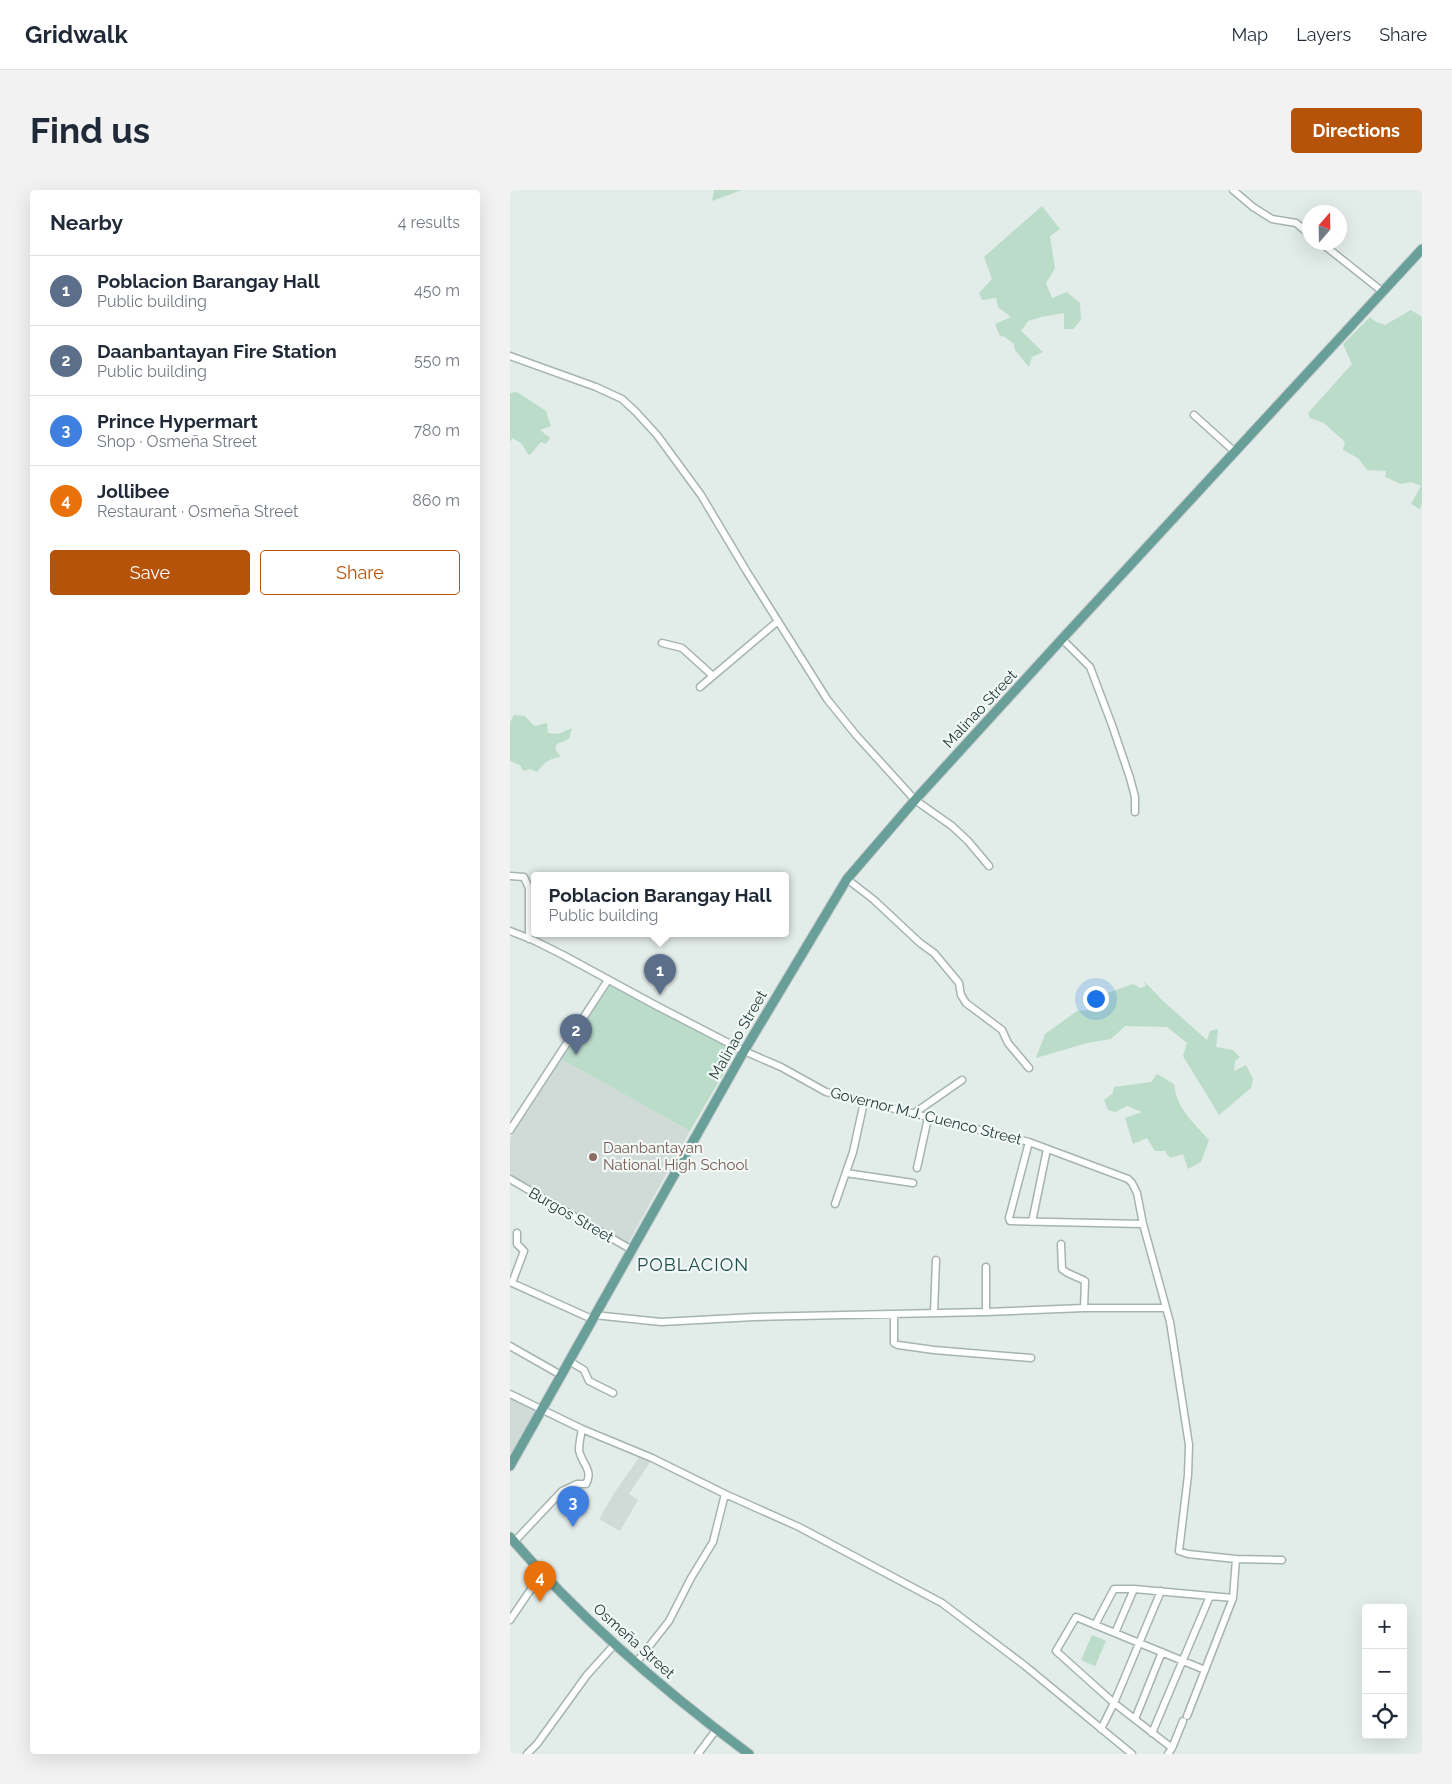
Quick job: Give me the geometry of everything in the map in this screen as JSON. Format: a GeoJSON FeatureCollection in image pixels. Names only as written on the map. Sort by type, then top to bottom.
{"type":"FeatureCollection","features":[{"type":"Feature","properties":{"kind":"main road","name":"Malinao Street"},"geometry":{"type":"LineString","coordinates":[[510,1466],[744,1051],[846,878],[1062,639],[1422,249]]}},
{"type":"Feature","properties":{"kind":"main road","name":"Osmeña Street"},"geometry":{"type":"LineString","coordinates":[[512,1540],[542,1573],[636,1663],[671,1694],[749,1754]]}},
{"type":"Feature","properties":{"kind":"street"},"geometry":{"type":"LineString","coordinates":[[1233,190],[1253,207],[1272,219],[1296,223],[1302,228]]}},
{"type":"Feature","properties":{"kind":"street"},"geometry":{"type":"LineString","coordinates":[[1330,250],[1383,292]]}},
{"type":"Feature","properties":{"kind":"street"},"geometry":{"type":"LineString","coordinates":[[510,356],[596,387],[622,400],[636,412],[657,435],[701,495],[827,699],[915,800],[952,826],[968,841],[989,866]]}},
{"type":"Feature","properties":{"kind":"street"},"geometry":{"type":"LineString","coordinates":[[1194,415],[1235,452]]}},
{"type":"Feature","properties":{"kind":"street"},"geometry":{"type":"LineString","coordinates":[[700,687],[778,621]]}},
{"type":"Feature","properties":{"kind":"street"},"geometry":{"type":"LineString","coordinates":[[1062,639],[1090,668],[1130,778],[1135,812]]}},
{"type":"Feature","properties":{"kind":"street"},"geometry":{"type":"LineString","coordinates":[[662,643],[682,648],[713,676]]}},
{"type":"Feature","properties":{"kind":"street"},"geometry":{"type":"LineString","coordinates":[[510,876],[524,877],[529,888],[529,939]]}},
{"type":"Feature","properties":{"kind":"street"},"geometry":{"type":"LineString","coordinates":[[846,878],[934,953],[959,983],[961,995],[966,1003],[1002,1030],[1008,1043],[1029,1068]]}},
{"type":"Feature","properties":{"kind":"street","name":"Governor M.J. Cuenco Street"},"geometry":{"type":"LineString","coordinates":[[510,931],[529,939],[744,1051],[781,1067],[826,1092],[1029,1142],[1122,1176],[1132,1183],[1137,1193],[1143,1224]]}},
{"type":"Feature","properties":{"kind":"street"},"geometry":{"type":"LineString","coordinates":[[510,1130],[608,980]]}},
{"type":"Feature","properties":{"kind":"street"},"geometry":{"type":"LineString","coordinates":[[913,1114],[962,1080]]}},
{"type":"Feature","properties":{"kind":"street"},"geometry":{"type":"LineString","coordinates":[[835,1204],[846,1173],[864,1102]]}},
{"type":"Feature","properties":{"kind":"street"},"geometry":{"type":"LineString","coordinates":[[917,1168],[928,1118]]}},
{"type":"Feature","properties":{"kind":"street"},"geometry":{"type":"LineString","coordinates":[[1029,1142],[1009,1218],[1010,1221],[1143,1224],[1170,1322],[1189,1445],[1188,1476],[1179,1551],[1188,1554],[1236,1559],[1282,1560]]}},
{"type":"Feature","properties":{"kind":"street"},"geometry":{"type":"LineString","coordinates":[[1032,1222],[1048,1149]]}},
{"type":"Feature","properties":{"kind":"street"},"geometry":{"type":"LineString","coordinates":[[846,1173],[913,1182]]}},
{"type":"Feature","properties":{"kind":"street","name":"Burgos Street"},"geometry":{"type":"LineString","coordinates":[[510,1179],[632,1250]]}},
{"type":"Feature","properties":{"kind":"street"},"geometry":{"type":"LineString","coordinates":[[517,1232],[517,1244],[524,1251],[511,1282],[593,1317],[661,1322],[754,1317],[1084,1308],[1166,1308]]}},
{"type":"Feature","properties":{"kind":"street"},"geometry":{"type":"LineString","coordinates":[[1061,1244],[1062,1269],[1067,1274],[1078,1276],[1085,1281],[1084,1308]]}},
{"type":"Feature","properties":{"kind":"street"},"geometry":{"type":"LineString","coordinates":[[934,1313],[936,1260]]}},
{"type":"Feature","properties":{"kind":"street"},"geometry":{"type":"LineString","coordinates":[[986,1266],[986,1312]]}},
{"type":"Feature","properties":{"kind":"street"},"geometry":{"type":"LineString","coordinates":[[894,1314],[893,1339],[894,1343],[898,1345],[1031,1358]]}},
{"type":"Feature","properties":{"kind":"street"},"geometry":{"type":"LineString","coordinates":[[510,1346],[561,1375]]}},
{"type":"Feature","properties":{"kind":"street"},"geometry":{"type":"LineString","coordinates":[[569,1361],[584,1370],[590,1381],[612,1393]]}},
{"type":"Feature","properties":{"kind":"street"},"geometry":{"type":"LineString","coordinates":[[510,1394],[582,1429],[652,1458],[828,1541],[949,1607],[1024,1665],[1132,1754]]}},
{"type":"Feature","properties":{"kind":"street"},"geometry":{"type":"LineString","coordinates":[[512,1540],[562,1491],[577,1484],[586,1484],[589,1479],[589,1471],[579,1452],[582,1429]]}},
{"type":"Feature","properties":{"kind":"street"},"geometry":{"type":"LineString","coordinates":[[636,1663],[669,1621],[691,1578],[710,1548],[725,1494]]}},
{"type":"Feature","properties":{"kind":"street"},"geometry":{"type":"LineString","coordinates":[[1168,1754],[1205,1670],[1233,1598],[1236,1559]]}},
{"type":"Feature","properties":{"kind":"street"},"geometry":{"type":"LineString","coordinates":[[510,1620],[542,1573]]}},
{"type":"Feature","properties":{"kind":"street"},"geometry":{"type":"LineString","coordinates":[[1096,1625],[1114,1589],[1161,1591],[1233,1598]]}},
{"type":"Feature","properties":{"kind":"street"},"geometry":{"type":"LineString","coordinates":[[1115,1633],[1134,1589]]}},
{"type":"Feature","properties":{"kind":"street"},"geometry":{"type":"LineString","coordinates":[[1101,1729],[1114,1703],[1161,1591]]}},
{"type":"Feature","properties":{"kind":"street"},"geometry":{"type":"LineString","coordinates":[[1152,1733],[1210,1596]]}},
{"type":"Feature","properties":{"kind":"street"},"geometry":{"type":"LineString","coordinates":[[1172,1748],[1114,1703],[1056,1651],[1076,1617],[1205,1670]]}},
{"type":"Feature","properties":{"kind":"street"},"geometry":{"type":"LineString","coordinates":[[526,1754],[537,1744],[587,1675],[615,1644]]}},
{"type":"Feature","properties":{"kind":"street"},"geometry":{"type":"LineString","coordinates":[[1134,1719],[1162,1652]]}},
{"type":"Feature","properties":{"kind":"street"},"geometry":{"type":"LineString","coordinates":[[698,1754],[716,1730]]}},
{"type":"Feature","properties":{"kind":"shaded area","name":"Daanbantayan National High School"},"geometry":{"type":"Polygon","coordinates":[[[561,1059],[690,1131],[626,1247],[510,1176],[510,1138],[561,1059]]]}},
{"type":"Feature","properties":{"kind":"shaded area"},"geometry":{"type":"Polygon","coordinates":[[[510,1396],[536,1409],[510,1455],[510,1396]]]}},
{"type":"Feature","properties":{"kind":"shaded area"},"geometry":{"type":"Polygon","coordinates":[[[640,1456],[650,1462],[629,1494],[638,1500],[620,1531],[599,1519],[640,1456]]]}},
{"type":"Feature","properties":{"kind":"green space"},"geometry":{"type":"Polygon","coordinates":[[[714,190],[742,190],[712,201],[714,190]]]}},
{"type":"Feature","properties":{"kind":"green space"},"geometry":{"type":"Polygon","coordinates":[[[1042,206],[1060,229],[1050,236],[1055,268],[1046,283],[1052,298],[1067,292],[1080,303],[1081,320],[1073,329],[1064,329],[1064,313],[1028,321],[1021,331],[1043,352],[1032,357],[1029,367],[1015,350],[1014,344],[1005,337],[1000,336],[995,324],[1011,317],[998,307],[996,298],[982,300],[979,293],[992,279],[984,257],[1042,206]]]}},
{"type":"Feature","properties":{"kind":"green space"},"geometry":{"type":"Polygon","coordinates":[[[1411,310],[1422,317],[1422,503],[1420,509],[1411,504],[1421,486],[1411,482],[1401,484],[1385,477],[1386,471],[1367,470],[1358,458],[1343,450],[1345,442],[1324,423],[1310,418],[1308,413],[1352,364],[1343,344],[1370,317],[1376,322],[1385,325],[1411,310]]]}},
{"type":"Feature","properties":{"kind":"green space"},"geometry":{"type":"Polygon","coordinates":[[[517,392],[546,411],[551,426],[540,430],[550,438],[546,444],[541,442],[530,455],[521,443],[512,438],[510,443],[510,393],[517,392]]]}},
{"type":"Feature","properties":{"kind":"green space"},"geometry":{"type":"Polygon","coordinates":[[[514,715],[525,716],[534,726],[547,723],[548,733],[558,734],[572,728],[569,739],[557,744],[555,749],[561,757],[547,761],[537,772],[530,769],[523,771],[520,765],[510,761],[510,722],[514,715]]]}},
{"type":"Feature","properties":{"kind":"green space"},"geometry":{"type":"Polygon","coordinates":[[[1144,981],[1163,1001],[1207,1040],[1210,1031],[1218,1029],[1216,1047],[1233,1050],[1240,1057],[1235,1061],[1234,1071],[1246,1065],[1253,1079],[1251,1088],[1219,1115],[1183,1056],[1187,1043],[1167,1027],[1125,1026],[1111,1039],[1087,1043],[1036,1058],[1045,1034],[1077,1011],[1091,1010],[1102,995],[1133,984],[1140,988],[1146,986],[1144,981]]]}},
{"type":"Feature","properties":{"kind":"green space"},"geometry":{"type":"Polygon","coordinates":[[[610,985],[736,1052],[690,1131],[561,1059],[610,985]]]}},
{"type":"Feature","properties":{"kind":"green space"},"geometry":{"type":"Polygon","coordinates":[[[1157,1074],[1174,1084],[1175,1093],[1182,1108],[1209,1140],[1201,1162],[1188,1169],[1183,1154],[1170,1158],[1165,1151],[1155,1151],[1147,1138],[1133,1144],[1125,1118],[1142,1112],[1127,1106],[1115,1112],[1108,1110],[1104,1100],[1113,1093],[1114,1087],[1151,1082],[1157,1074]]]}},
{"type":"Feature","properties":{"kind":"green space"},"geometry":{"type":"Polygon","coordinates":[[[1092,1635],[1106,1641],[1095,1666],[1081,1660],[1092,1635]]]}},
{"type":"Feature","properties":{"kind":"place","name":"Poblacion Barangay Hall"},"geometry":{"type":"Point","coordinates":[660,995]}},
{"type":"Feature","properties":{"kind":"place","name":"Daanbantayan Fire Station"},"geometry":{"type":"Point","coordinates":[576,1055]}},
{"type":"Feature","properties":{"kind":"place","name":"Daanbantayan National High School"},"geometry":{"type":"Point","coordinates":[593,1157]}},
{"type":"Feature","properties":{"kind":"place","name":"Prince Hypermart"},"geometry":{"type":"Point","coordinates":[573,1527]}},
{"type":"Feature","properties":{"kind":"place","name":"Jollibee"},"geometry":{"type":"Point","coordinates":[540,1602]}},
{"type":"Feature","properties":{"kind":"district","name":"POBLACION"},"geometry":{"type":"Point","coordinates":[693,1264]}}]}
